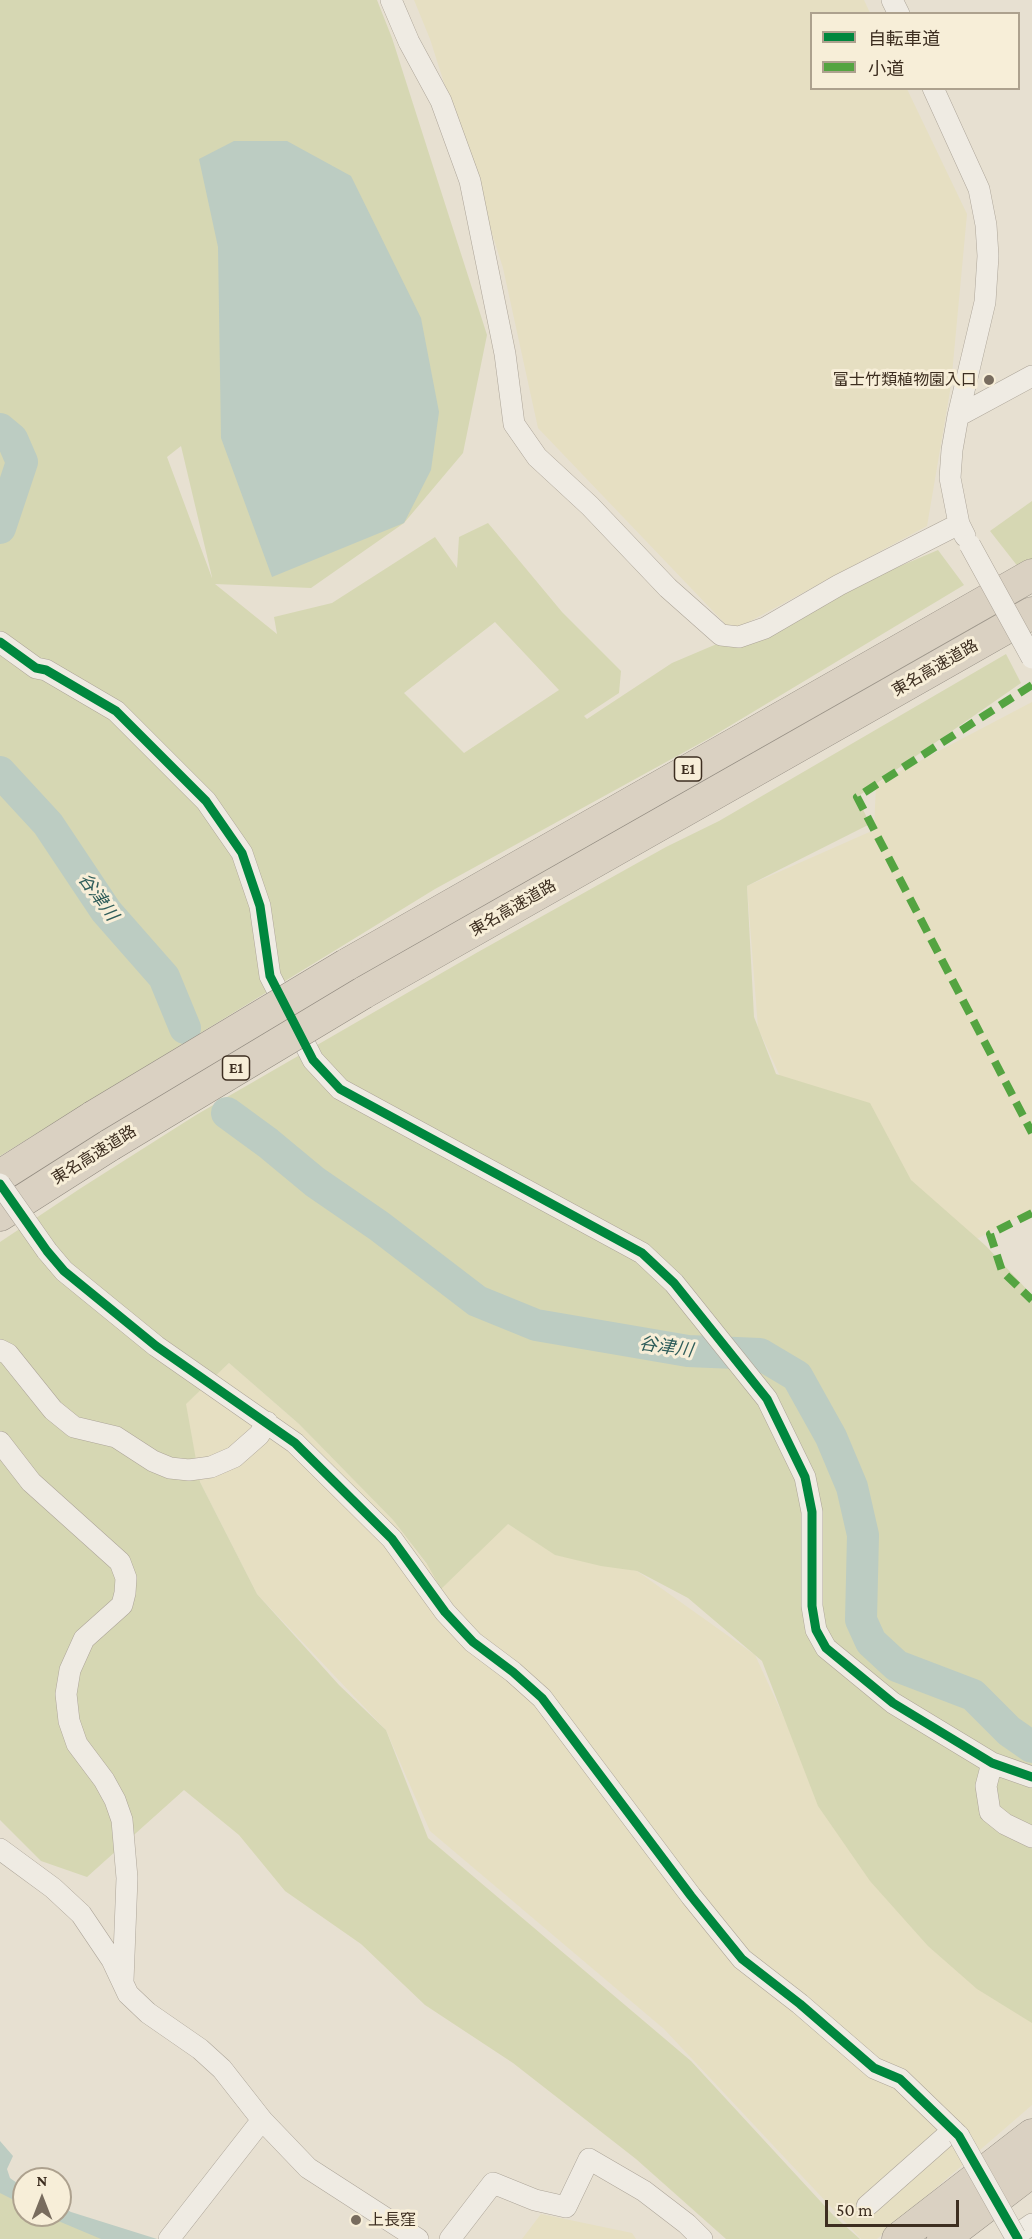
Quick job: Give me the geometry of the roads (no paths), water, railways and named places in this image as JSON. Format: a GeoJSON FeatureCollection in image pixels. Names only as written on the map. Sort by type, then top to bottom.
{"type":"FeatureCollection","features":[{"type":"Feature","properties":{"kind":"highway","name":"東名高速道路"},"geometry":{"type":"LineString","coordinates":[[0,1176],[93,1117],[346,965],[1032,575]]}},
{"type":"Feature","properties":{"kind":"highway","name":"東名高速道路"},"geometry":{"type":"LineString","coordinates":[[0,1215],[110,1145],[363,993],[1032,613]]}},
{"type":"Feature","properties":{"kind":"highway"},"geometry":{"type":"LineString","coordinates":[[898,2239],[1032,2135]]}},
{"type":"Feature","properties":{"kind":"highway"},"geometry":{"type":"LineString","coordinates":[[943,2239],[1032,2171]]}},
{"type":"Feature","properties":{"kind":"street"},"geometry":{"type":"LineString","coordinates":[[391,0],[409,42],[441,101],[470,181],[505,354],[514,424],[537,457],[590,506],[668,588],[720,635],[739,637],[765,628],[839,585],[959,524]]}},
{"type":"Feature","properties":{"kind":"street"},"geometry":{"type":"LineString","coordinates":[[934,90],[979,189],[986,225],[988,256],[985,302],[958,416],[950,478],[959,524],[1032,658]]}},
{"type":"Feature","properties":{"kind":"street"},"geometry":{"type":"LineString","coordinates":[[958,416],[1032,376]]}},
{"type":"Feature","properties":{"kind":"street"},"geometry":{"type":"LineString","coordinates":[[0,642],[36,668],[46,670],[116,711],[206,801],[242,852],[260,906],[270,976],[314,1060],[340,1089],[642,1253],[674,1283],[767,1399],[805,1478],[812,1512],[812,1606],[816,1630],[826,1648],[892,1703],[992,1763],[1032,1777]]}},
{"type":"Feature","properties":{"kind":"street"},"geometry":{"type":"LineString","coordinates":[[0,1184],[64,1272],[156,1346],[296,1443],[392,1539],[444,1612],[473,1642],[513,1672],[542,1698],[691,1896],[742,1959],[800,2004],[874,2067],[900,2079],[956,2133],[1016,2234]]}},
{"type":"Feature","properties":{"kind":"street"},"geometry":{"type":"LineString","coordinates":[[0,1350],[8,1354],[53,1410],[74,1427],[116,1437],[153,1461],[170,1468],[189,1470],[211,1467],[234,1457],[255,1440],[267,1422]]}},
{"type":"Feature","properties":{"kind":"street"},"geometry":{"type":"LineString","coordinates":[[0,1442],[31,1482],[120,1562],[126,1578],[122,1605],[84,1639],[70,1670],[66,1694],[69,1721],[77,1744],[104,1780],[115,1800],[122,1820],[127,1878],[123,1981]]}},
{"type":"Feature","properties":{"kind":"street"},"geometry":{"type":"LineString","coordinates":[[992,1763],[986,1786],[990,1812],[1005,1824],[1032,1837]]}},
{"type":"Feature","properties":{"kind":"street"},"geometry":{"type":"LineString","coordinates":[[0,1849],[53,1888],[81,1914],[112,1960],[128,1994],[148,2013],[200,2049],[222,2069],[262,2120],[308,2168],[418,2239]]}},
{"type":"Feature","properties":{"kind":"street"},"geometry":{"type":"LineString","coordinates":[[171,2237],[262,2120]]}},
{"type":"Feature","properties":{"kind":"street"},"geometry":{"type":"LineString","coordinates":[[867,2206],[956,2133]]}},
{"type":"Feature","properties":{"kind":"street"},"geometry":{"type":"LineString","coordinates":[[450,2239],[494,2183],[535,2200],[566,2207],[589,2159],[644,2191],[687,2224],[702,2239]]}},
{"type":"Feature","properties":{"kind":"waterway","name":"谷津川"},"geometry":{"type":"LineString","coordinates":[[0,429],[12,439],[22,462],[0,528]]}},
{"type":"Feature","properties":{"kind":"waterway","name":"谷津川"},"geometry":{"type":"LineString","coordinates":[[0,772],[48,824],[106,911],[164,977],[185,1028]]}},
{"type":"Feature","properties":{"kind":"waterway","name":"谷津川"},"geometry":{"type":"LineString","coordinates":[[227,1113],[315,1182],[379,1226],[477,1301],[536,1325],[688,1351],[760,1354],[797,1376],[831,1437],[852,1487],[863,1535],[861,1620],[871,1642],[897,1666],[973,1695],[1009,1731],[1032,1747]]}},
{"type":"Feature","properties":{"kind":"place","name":"富士竹類植物園入口"},"geometry":{"type":"Point","coordinates":[989,380]}},
{"type":"Feature","properties":{"kind":"place","name":"上長窪"},"geometry":{"type":"Point","coordinates":[356,2220]}}]}
